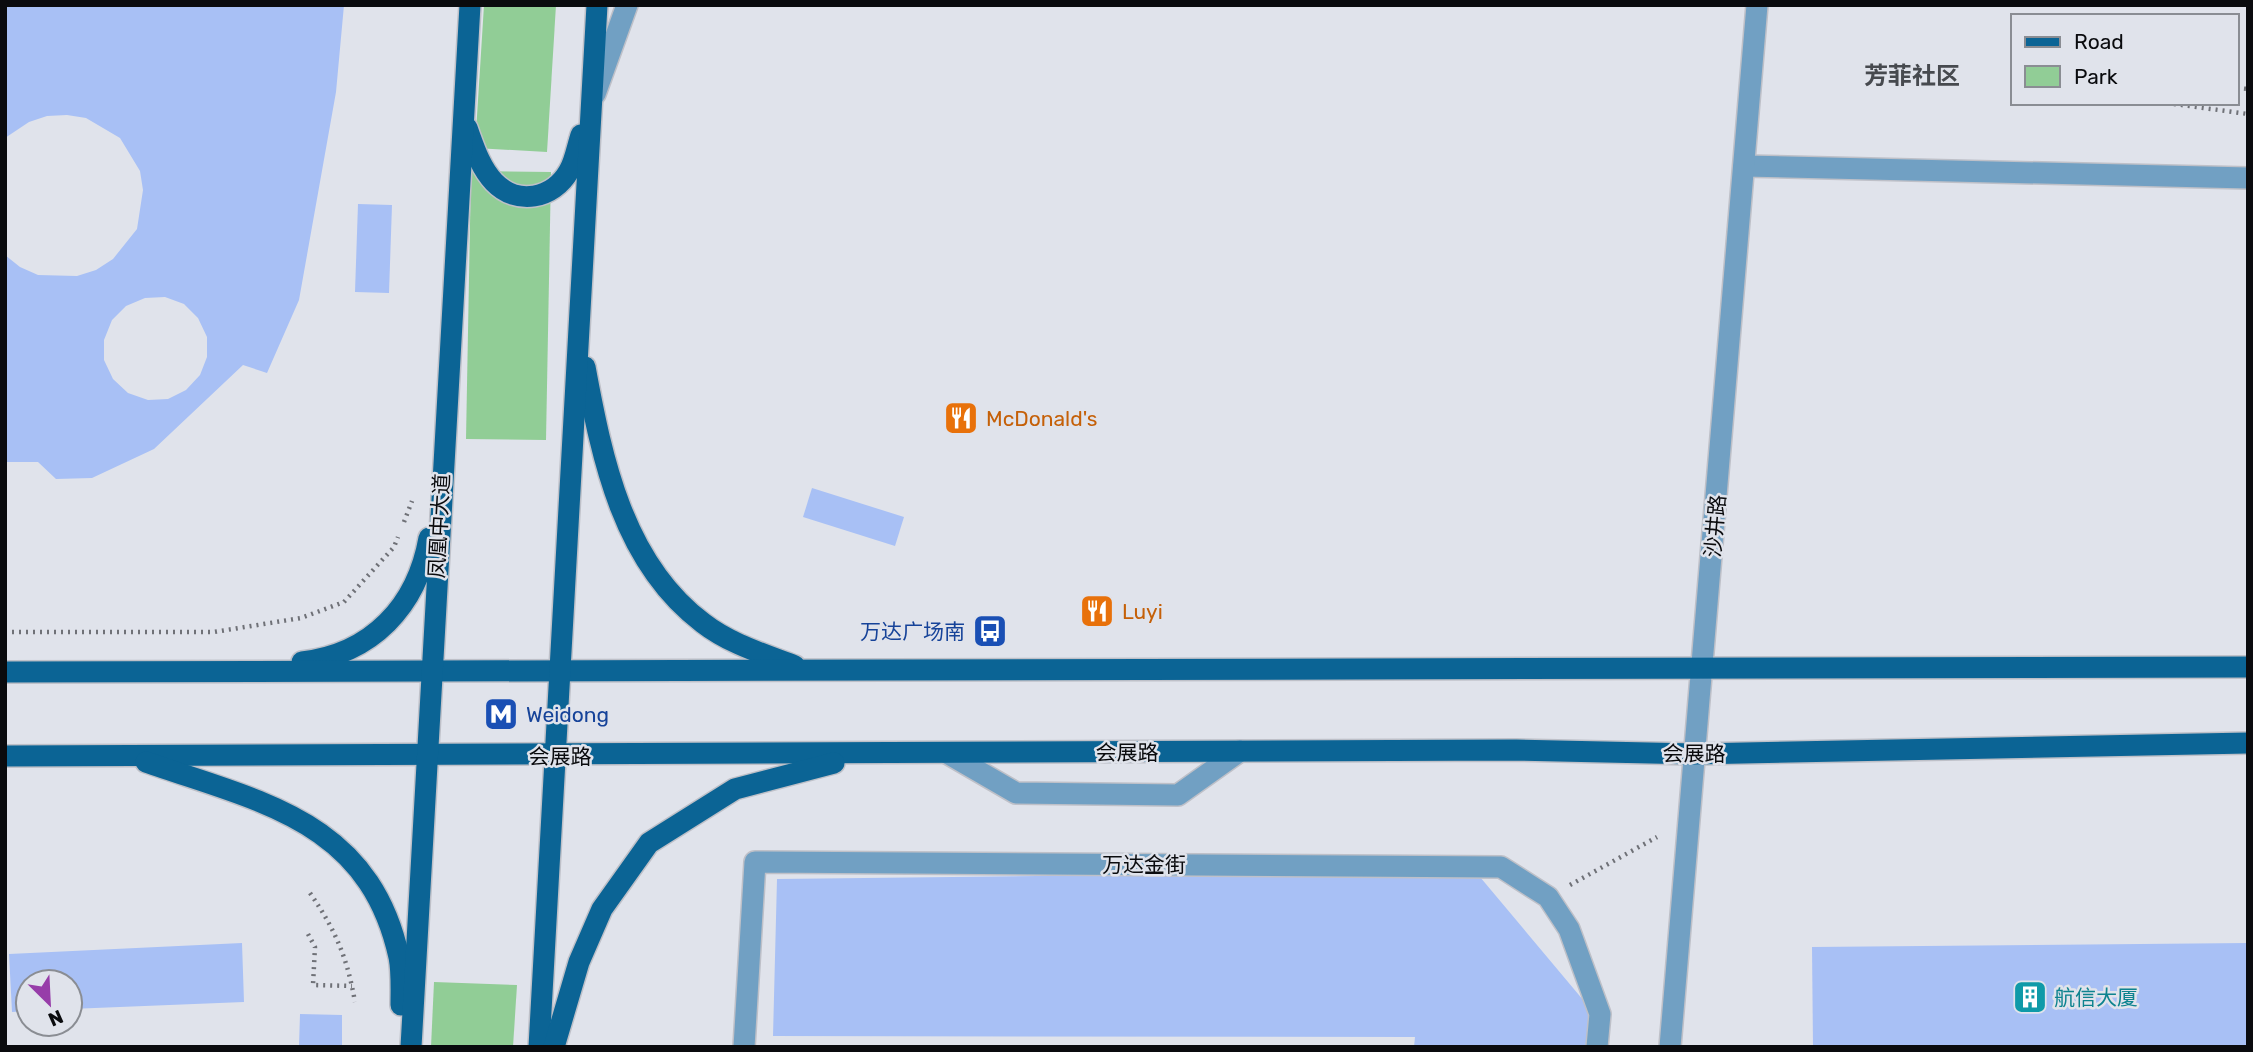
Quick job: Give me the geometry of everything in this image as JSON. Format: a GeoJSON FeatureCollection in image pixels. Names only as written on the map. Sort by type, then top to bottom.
{"type":"FeatureCollection","features":[{"type":"Feature","properties":{"kind":"main road","name":"凤凰中大道"},"geometry":{"type":"LineString","coordinates":[[411,1047],[430,671],[470,5]]}},
{"type":"Feature","properties":{"kind":"main road"},"geometry":{"type":"LineString","coordinates":[[539,1047],[597,5]]}},
{"type":"Feature","properties":{"kind":"main road"},"geometry":{"type":"LineString","coordinates":[[463,120],[479,160],[494,182],[508,192],[538,197],[547,194],[562,181],[570,169],[591,106]]}},
{"type":"Feature","properties":{"kind":"main road"},"geometry":{"type":"LineString","coordinates":[[578,333],[608,476],[631,536],[669,590],[703,623],[735,643],[807,671]]}},
{"type":"Feature","properties":{"kind":"main road"},"geometry":{"type":"LineString","coordinates":[[220,672],[321,660],[379,633],[408,596],[425,559],[443,461]]}},
{"type":"Feature","properties":{"kind":"main road"},"geometry":{"type":"LineString","coordinates":[[5,672],[2248,667]]}},
{"type":"Feature","properties":{"kind":"main road","name":"会展路"},"geometry":{"type":"LineString","coordinates":[[5,756],[554,756],[1516,750],[1695,754],[2248,743]]}},
{"type":"Feature","properties":{"kind":"main road"},"geometry":{"type":"LineString","coordinates":[[554,1047],[579,962],[603,909],[649,843],[735,789],[821,765],[881,754]]}},
{"type":"Feature","properties":{"kind":"main road"},"geometry":{"type":"LineString","coordinates":[[131,757],[280,809],[312,826],[350,857],[385,911],[399,959],[402,1047]]}},
{"type":"Feature","properties":{"kind":"street"},"geometry":{"type":"LineString","coordinates":[[591,106],[627,5]]}},
{"type":"Feature","properties":{"kind":"street","name":"沙井路"},"geometry":{"type":"LineString","coordinates":[[1670,1047],[1757,5]]}},
{"type":"Feature","properties":{"kind":"street"},"geometry":{"type":"LineString","coordinates":[[1744,166],[2248,178]]}},
{"type":"Feature","properties":{"kind":"street"},"geometry":{"type":"LineString","coordinates":[[947,753],[1016,793],[1178,795],[1240,751]]}},
{"type":"Feature","properties":{"kind":"street","name":"万达金街"},"geometry":{"type":"LineString","coordinates":[[744,1047],[755,862],[1501,867],[1548,897],[1569,929],[1600,1014],[1597,1047]]}},
{"type":"Feature","properties":{"kind":"path"},"geometry":{"type":"LineString","coordinates":[[2182,105],[2248,114]]}},
{"type":"Feature","properties":{"kind":"path"},"geometry":{"type":"LineString","coordinates":[[5,632],[214,632],[302,618],[344,602],[394,547],[413,499]]}},
{"type":"Feature","properties":{"kind":"path"},"geometry":{"type":"LineString","coordinates":[[1548,897],[1657,837]]}},
{"type":"Feature","properties":{"kind":"path"},"geometry":{"type":"LineString","coordinates":[[310,893],[333,926],[348,963],[355,1002]]}},
{"type":"Feature","properties":{"kind":"path"},"geometry":{"type":"LineString","coordinates":[[308,934],[315,947],[313,985],[352,986]]}},
{"type":"Feature","properties":{"kind":"green space"},"geometry":{"type":"Polygon","coordinates":[[[484,5],[556,5],[547,152],[475,148],[484,5]]]}},
{"type":"Feature","properties":{"kind":"green space"},"geometry":{"type":"Polygon","coordinates":[[[471,171],[551,172],[546,440],[466,439],[471,171]]]}},
{"type":"Feature","properties":{"kind":"green space"},"geometry":{"type":"Polygon","coordinates":[[[434,982],[517,985],[513,1047],[431,1047],[434,982]]]}},
{"type":"Feature","properties":{"kind":"building"},"geometry":{"type":"Polygon","coordinates":[[[5,5],[344,5],[336,92],[299,300],[267,373],[243,365],[154,449],[92,478],[56,479],[38,462],[5,462],[5,255],[20,267],[38,275],[77,276],[96,270],[113,259],[137,229],[143,190],[140,171],[120,138],[86,118],[47,116],[29,122],[5,138],[5,5]],[[165,297],[145,298],[126,306],[112,320],[104,340],[104,360],[113,379],[128,393],[148,400],[168,399],[186,390],[200,375],[207,357],[207,337],[198,318],[184,304],[165,297]]]}},
{"type":"Feature","properties":{"kind":"building"},"geometry":{"type":"Polygon","coordinates":[[[358,204],[392,205],[389,293],[355,292],[358,204]]]}},
{"type":"Feature","properties":{"kind":"building"},"geometry":{"type":"Polygon","coordinates":[[[812,488],[904,517],[895,546],[803,517],[812,488]]]}},
{"type":"Feature","properties":{"kind":"building"},"geometry":{"type":"Polygon","coordinates":[[[1475,871],[1589,1007],[1586,1047],[1414,1047],[1415,1037],[773,1036],[777,879],[1475,871]]]}},
{"type":"Feature","properties":{"kind":"building"},"geometry":{"type":"Polygon","coordinates":[[[242,943],[244,1002],[84,1008],[84,968],[14,968],[12,1012],[9,954],[242,943]]]}},
{"type":"Feature","properties":{"kind":"building","name":"航信大厦"},"geometry":{"type":"Polygon","coordinates":[[[2248,943],[2248,1047],[1813,1047],[1812,947],[2248,943]]]}},
{"type":"Feature","properties":{"kind":"building"},"geometry":{"type":"Polygon","coordinates":[[[300,1014],[342,1015],[342,1047],[299,1047],[300,1014]]]}},
{"type":"Feature","properties":{"kind":"place","name":"McDonald's"},"geometry":{"type":"Point","coordinates":[961,418]}},
{"type":"Feature","properties":{"kind":"place","name":"Luyi"},"geometry":{"type":"Point","coordinates":[1097,611]}},
{"type":"Feature","properties":{"kind":"place","name":"万达广场南"},"geometry":{"type":"Point","coordinates":[990,631]}},
{"type":"Feature","properties":{"kind":"place","name":"Weidong"},"geometry":{"type":"Point","coordinates":[501,714]}},
{"type":"Feature","properties":{"kind":"place","name":"航信大厦"},"geometry":{"type":"Point","coordinates":[2030,997]}},
{"type":"Feature","properties":{"kind":"district","name":"芳菲社区"},"geometry":{"type":"Point","coordinates":[1912,76]}}]}
